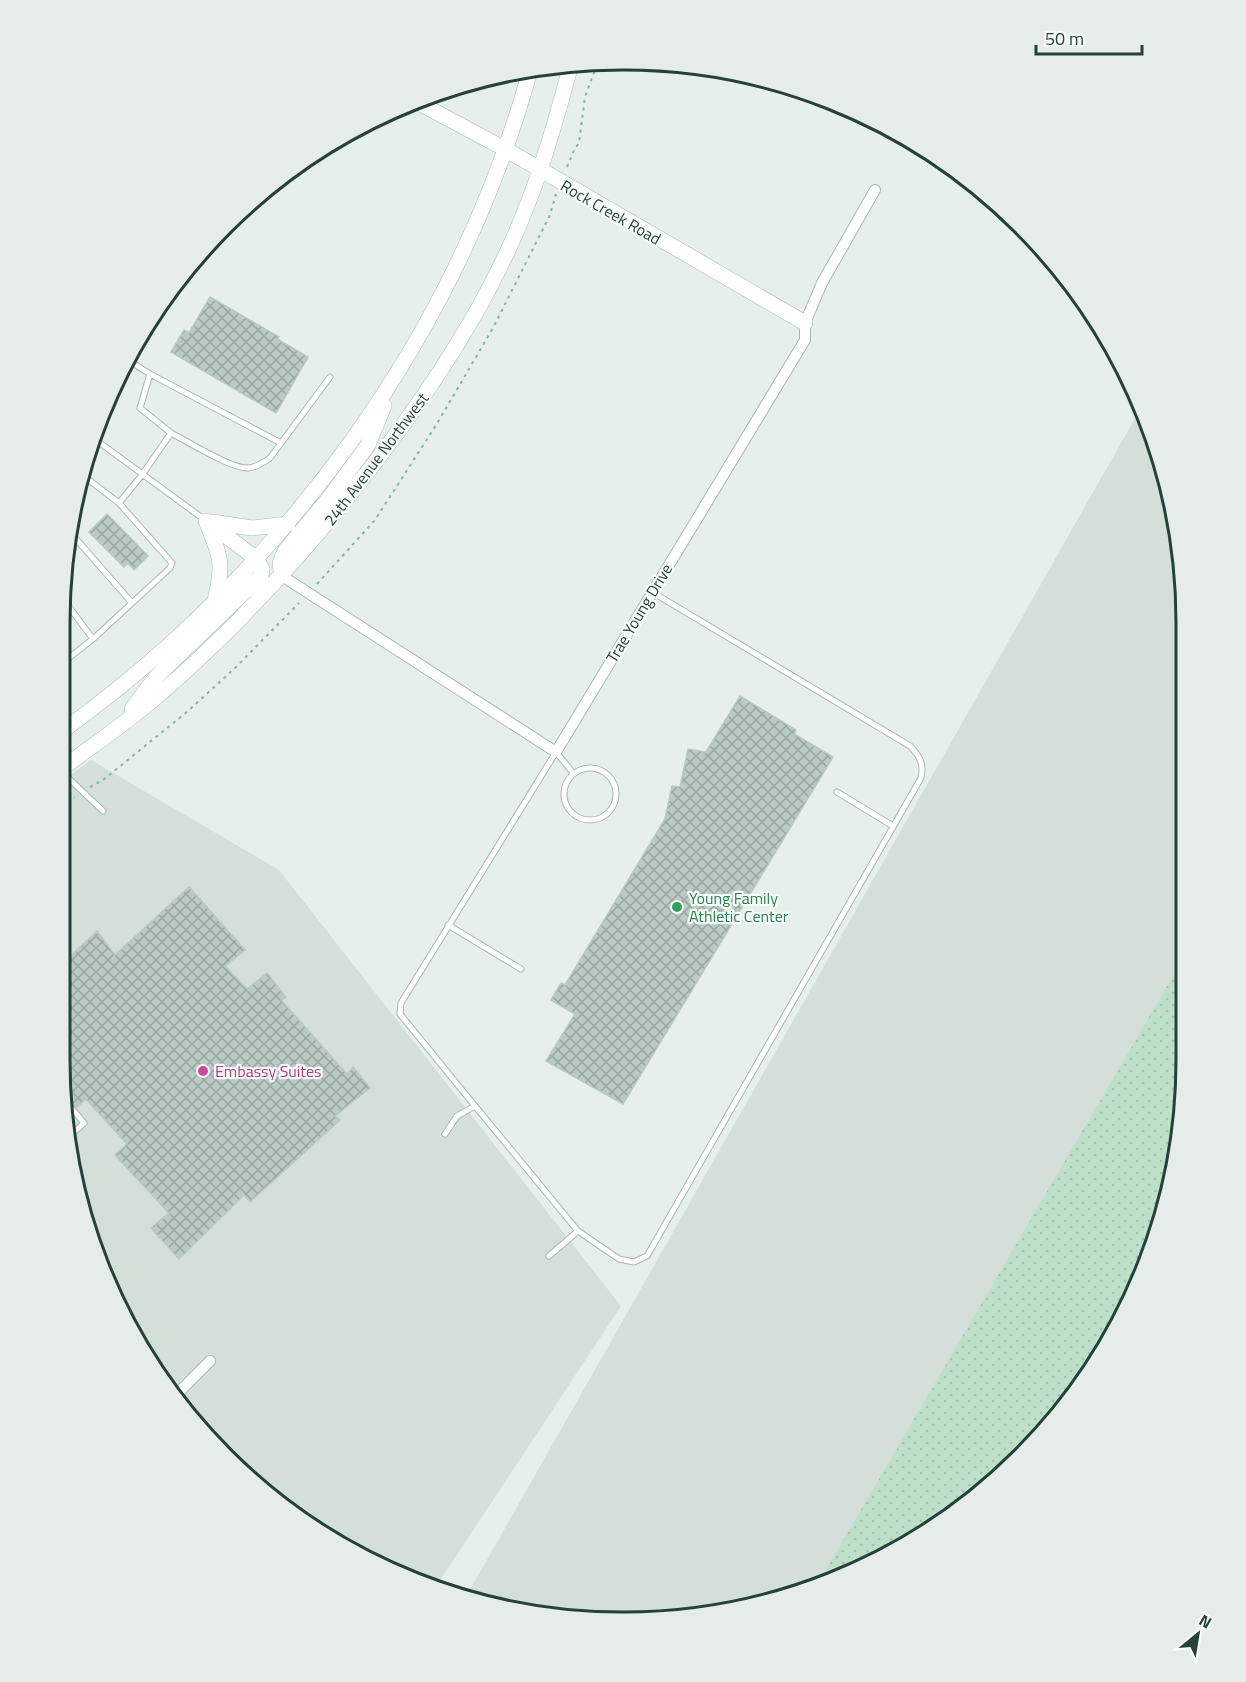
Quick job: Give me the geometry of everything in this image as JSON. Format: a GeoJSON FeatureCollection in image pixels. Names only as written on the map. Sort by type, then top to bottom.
{"type":"FeatureCollection","features":[{"type":"Feature","properties":{"kind":"main road","name":"24th Avenue Northwest"},"geometry":{"type":"LineString","coordinates":[[70,763],[154,699],[203,655],[282,576],[390,444],[452,354],[476,313],[502,260],[528,204],[568,74]]}},
{"type":"Feature","properties":{"kind":"main road","name":"24th Avenue Northwest"},"geometry":{"type":"LineString","coordinates":[[70,725],[141,670],[214,604],[288,524],[335,465],[400,368],[468,240],[519,112],[528,79]]}},
{"type":"Feature","properties":{"kind":"main road","name":"Rock Creek Road"},"geometry":{"type":"LineString","coordinates":[[427,107],[505,149],[539,171],[805,323]]}},
{"type":"Feature","properties":{"kind":"main road"},"geometry":{"type":"LineString","coordinates":[[282,576],[280,563],[285,551],[329,498],[368,445],[400,368]]}},
{"type":"Feature","properties":{"kind":"main road"},"geometry":{"type":"LineString","coordinates":[[206,521],[240,528],[264,528],[288,524]]}},
{"type":"Feature","properties":{"kind":"main road"},"geometry":{"type":"LineString","coordinates":[[118,727],[156,677],[261,576],[262,569],[256,559],[206,521]]}},
{"type":"Feature","properties":{"kind":"main road"},"geometry":{"type":"LineString","coordinates":[[206,521],[217,546],[221,564],[221,575],[214,604]]}},
{"type":"Feature","properties":{"kind":"street","name":"Trae Young Drive"},"geometry":{"type":"LineString","coordinates":[[556,752],[805,340],[805,323],[822,283],[875,190]]}},
{"type":"Feature","properties":{"kind":"street"},"geometry":{"type":"LineString","coordinates":[[282,576],[556,752]]}},
{"type":"Feature","properties":{"kind":"street"},"geometry":{"type":"LineString","coordinates":[[181,1390],[210,1361]]}},
{"type":"Feature","properties":{"kind":"lane"},"geometry":{"type":"LineString","coordinates":[[135,365],[281,443]]}},
{"type":"Feature","properties":{"kind":"lane"},"geometry":{"type":"LineString","coordinates":[[150,374],[140,408],[171,433],[234,466],[248,468],[270,458],[330,377]]}},
{"type":"Feature","properties":{"kind":"lane"},"geometry":{"type":"LineString","coordinates":[[119,503],[171,433]]}},
{"type":"Feature","properties":{"kind":"lane"},"geometry":{"type":"LineString","coordinates":[[101,443],[206,521]]}},
{"type":"Feature","properties":{"kind":"lane"},"geometry":{"type":"LineString","coordinates":[[70,657],[93,639],[170,568],[172,563],[119,503],[89,480]]}},
{"type":"Feature","properties":{"kind":"lane"},"geometry":{"type":"LineString","coordinates":[[77,540],[132,603]]}},
{"type":"Feature","properties":{"kind":"lane"},"geometry":{"type":"LineString","coordinates":[[573,773],[556,752],[401,1003],[400,1014],[578,1231],[619,1259],[634,1262],[647,1256],[921,778],[923,769],[920,756],[910,746],[652,592]]}},
{"type":"Feature","properties":{"kind":"lane"},"geometry":{"type":"LineString","coordinates":[[71,610],[93,639]]}},
{"type":"Feature","properties":{"kind":"lane"},"geometry":{"type":"LineString","coordinates":[[587,768],[596,769],[609,778],[616,793],[611,809],[606,815],[590,820],[581,819],[567,808],[563,791],[573,773],[587,768]]}},
{"type":"Feature","properties":{"kind":"lane"},"geometry":{"type":"LineString","coordinates":[[70,779],[103,811]]}},
{"type":"Feature","properties":{"kind":"lane"},"geometry":{"type":"LineString","coordinates":[[837,792],[893,826]]}},
{"type":"Feature","properties":{"kind":"lane"},"geometry":{"type":"LineString","coordinates":[[448,925],[521,969]]}},
{"type":"Feature","properties":{"kind":"lane"},"geometry":{"type":"LineString","coordinates":[[445,1134],[457,1116],[475,1106]]}},
{"type":"Feature","properties":{"kind":"lane"},"geometry":{"type":"LineString","coordinates":[[73,1110],[84,1123],[75,1131]]}},
{"type":"Feature","properties":{"kind":"lane"},"geometry":{"type":"LineString","coordinates":[[549,1256],[578,1231]]}},
{"type":"Feature","properties":{"kind":"shaded area"},"geometry":{"type":"Polygon","coordinates":[[[1135,418],[1157,480],[1171,551],[1174,587],[1176,623],[1176,1059],[1171,1131],[1157,1202],[1133,1270],[1119,1303],[1101,1335],[1061,1395],[1014,1450],[987,1474],[930,1518],[867,1555],[834,1569],[766,1593],[695,1607],[659,1610],[623,1612],[551,1607],[470,1590],[1135,418]]]}},
{"type":"Feature","properties":{"kind":"shaded area"},"geometry":{"type":"Polygon","coordinates":[[[91,760],[279,870],[621,1306],[440,1580],[379,1555],[347,1537],[316,1518],[259,1474],[232,1450],[185,1395],[164,1366],[127,1303],[100,1237],[89,1202],[75,1131],[70,1059],[70,775],[91,760]]]}},
{"type":"Feature","properties":{"kind":"green space"},"geometry":{"type":"Polygon","coordinates":[[[1176,971],[1174,1095],[1165,1167],[1146,1237],[1119,1303],[1101,1335],[1061,1395],[1014,1450],[987,1474],[930,1518],[899,1537],[867,1555],[824,1573],[1176,971]]]}},
{"type":"Feature","properties":{"kind":"building"},"geometry":{"type":"Polygon","coordinates":[[[210,297],[279,337],[277,339],[308,357],[276,413],[171,352],[184,330],[189,333],[210,297]]]}},
{"type":"Feature","properties":{"kind":"building"},"geometry":{"type":"Polygon","coordinates":[[[107,514],[148,556],[134,570],[128,563],[124,567],[89,532],[107,514]]]}},
{"type":"Feature","properties":{"kind":"building","name":"Young Family Athletic Center"},"geometry":{"type":"Polygon","coordinates":[[[740,696],[796,730],[794,734],[833,757],[623,1104],[546,1061],[575,1014],[551,1000],[561,983],[565,985],[665,819],[672,786],[680,787],[688,749],[706,752],[740,696]]]}},
{"type":"Feature","properties":{"kind":"building","name":"Embassy Suites"},"geometry":{"type":"Polygon","coordinates":[[[189,887],[245,950],[225,966],[247,989],[267,973],[286,997],[281,1000],[347,1074],[353,1067],[370,1088],[335,1116],[340,1120],[250,1202],[244,1195],[179,1259],[151,1228],[169,1213],[115,1155],[127,1144],[86,1099],[77,1107],[73,1106],[70,1059],[70,957],[97,931],[115,955],[189,887]]]}},
{"type":"Feature","properties":{"kind":"place","name":"Young Family Athletic Center"},"geometry":{"type":"Point","coordinates":[677,907]}},
{"type":"Feature","properties":{"kind":"place","name":"Embassy Suites"},"geometry":{"type":"Point","coordinates":[203,1071]}}]}
